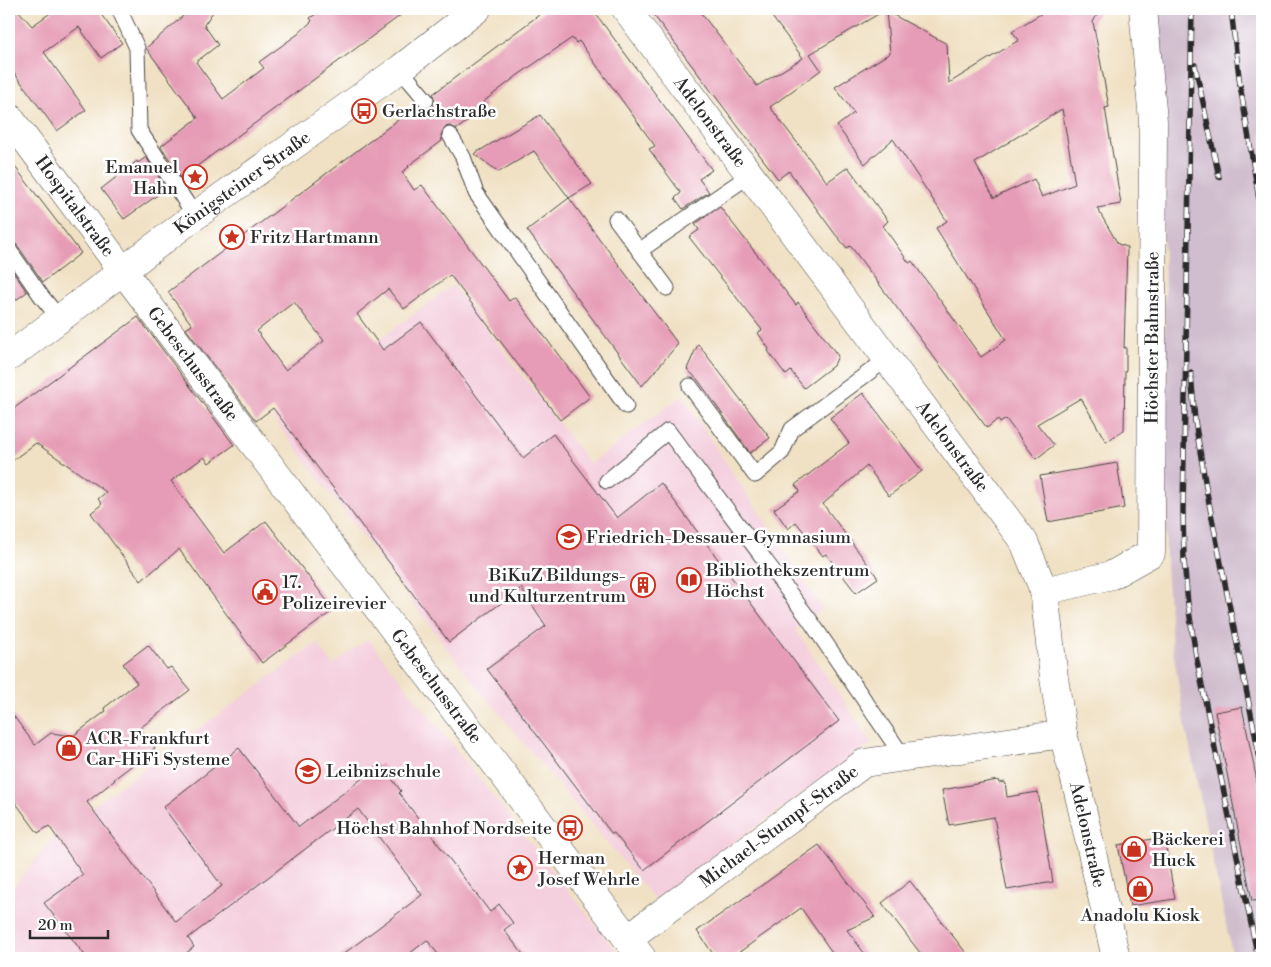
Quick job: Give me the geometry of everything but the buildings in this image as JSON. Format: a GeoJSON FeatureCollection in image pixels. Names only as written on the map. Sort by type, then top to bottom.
{"type":"FeatureCollection","features":[{"type":"Feature","properties":{"kind":"street","name":"Königsteiner Straße"},"geometry":{"type":"LineString","coordinates":[[9,357],[195,216],[400,69],[477,9]]}},
{"type":"Feature","properties":{"kind":"street","name":"Adelonstraße"},"geometry":{"type":"LineString","coordinates":[[626,9],[1024,542],[1044,591],[1054,678],[1063,734],[1116,958]]}},
{"type":"Feature","properties":{"kind":"street","name":"Höchster Bahnstraße"},"geometry":{"type":"LineString","coordinates":[[1044,591],[1112,575],[1152,553],[1153,121],[1143,9]]}},
{"type":"Feature","properties":{"kind":"street","name":"Hospitalstraße"},"geometry":{"type":"LineString","coordinates":[[9,117],[123,271]]}},
{"type":"Feature","properties":{"kind":"street","name":"Gebeschusstraße"},"geometry":{"type":"LineString","coordinates":[[123,271],[635,949]]}},
{"type":"Feature","properties":{"kind":"street","name":"Michael-Stumpf-Straße"},"geometry":{"type":"LineString","coordinates":[[635,949],[864,763],[1063,734]]}},
{"type":"Feature","properties":{"kind":"lane"},"geometry":{"type":"LineString","coordinates":[[119,9],[137,48],[140,130],[195,216]]}},
{"type":"Feature","properties":{"kind":"lane"},"geometry":{"type":"LineString","coordinates":[[400,69],[426,100]]}},
{"type":"Feature","properties":{"kind":"lane"},"geometry":{"type":"LineString","coordinates":[[450,135],[463,157],[476,193],[626,406]]}},
{"type":"Feature","properties":{"kind":"lane"},"geometry":{"type":"LineString","coordinates":[[639,251],[750,175]]}},
{"type":"Feature","properties":{"kind":"lane"},"geometry":{"type":"LineString","coordinates":[[616,219],[668,288]]}},
{"type":"Feature","properties":{"kind":"lane"},"geometry":{"type":"LineString","coordinates":[[9,250],[60,319]]}},
{"type":"Feature","properties":{"kind":"lane"},"geometry":{"type":"LineString","coordinates":[[690,386],[755,475],[782,452],[792,429],[887,359]]}},
{"type":"Feature","properties":{"kind":"lane"},"geometry":{"type":"LineString","coordinates":[[607,481],[668,431],[808,619],[904,758]]}},
{"type":"Feature","properties":{"kind":"shaded area"},"geometry":{"type":"Polygon","coordinates":[[[1154,9],[1262,9],[1262,958],[1233,958],[1186,729],[1172,645],[1166,567],[1165,284],[1154,9]]]}},
{"type":"Feature","properties":{"kind":"shaded area","name":"Friedrich-Dessauer-Gymnasium"},"geometry":{"type":"Polygon","coordinates":[[[453,285],[590,464],[682,396],[823,609],[795,629],[872,743],[655,900],[468,676],[273,418],[453,285]]]}},
{"type":"Feature","properties":{"kind":"shaded area","name":"Leibnizschule"},"geometry":{"type":"Polygon","coordinates":[[[368,639],[622,958],[9,958],[9,892],[60,830],[317,643],[333,665],[368,639]]]}},
{"type":"Feature","properties":{"kind":"railway"},"geometry":{"type":"LineString","coordinates":[[1192,9],[1183,511],[1184,560],[1196,656],[1258,958]]}},
{"type":"Feature","properties":{"kind":"railway"},"geometry":{"type":"LineString","coordinates":[[1231,9],[1240,85],[1262,217]]}},
{"type":"Feature","properties":{"kind":"railway"},"geometry":{"type":"LineString","coordinates":[[1195,65],[1219,177]]}},
{"type":"Feature","properties":{"kind":"railway"},"geometry":{"type":"LineString","coordinates":[[1191,373],[1195,421],[1207,493],[1262,769]]}},
{"type":"Feature","properties":{"kind":"place","name":"Gerlachstraße"},"geometry":{"type":"Point","coordinates":[364,111]}},
{"type":"Feature","properties":{"kind":"place","name":"Emanuel Hahn"},"geometry":{"type":"Point","coordinates":[195,177]}},
{"type":"Feature","properties":{"kind":"place","name":"Fritz Hartmann"},"geometry":{"type":"Point","coordinates":[232,237]}},
{"type":"Feature","properties":{"kind":"place","name":"Friedrich-Dessauer-Gymnasium"},"geometry":{"type":"Point","coordinates":[569,537]}},
{"type":"Feature","properties":{"kind":"place","name":"Bibliothekszentrum Höchst"},"geometry":{"type":"Point","coordinates":[689,580]}},
{"type":"Feature","properties":{"kind":"place","name":"BiKuZ Bildungs- und Kulturzentrum"},"geometry":{"type":"Point","coordinates":[643,585]}},
{"type":"Feature","properties":{"kind":"place","name":"17. Polizeirevier"},"geometry":{"type":"Point","coordinates":[265,592]}},
{"type":"Feature","properties":{"kind":"place","name":"ACR-Frankfurt Car-HiFi Systeme"},"geometry":{"type":"Point","coordinates":[69,748]}},
{"type":"Feature","properties":{"kind":"place","name":"Leibnizschule"},"geometry":{"type":"Point","coordinates":[308,771]}},
{"type":"Feature","properties":{"kind":"place","name":"Höchst Bahnhof Nordseite"},"geometry":{"type":"Point","coordinates":[570,828]}},
{"type":"Feature","properties":{"kind":"place","name":"Bäckerei Huck"},"geometry":{"type":"Point","coordinates":[1134,849]}},
{"type":"Feature","properties":{"kind":"place","name":"Herman Josef Wehrle"},"geometry":{"type":"Point","coordinates":[520,868]}},
{"type":"Feature","properties":{"kind":"place","name":"Anadolu Kiosk"},"geometry":{"type":"Point","coordinates":[1140,889]}}]}
